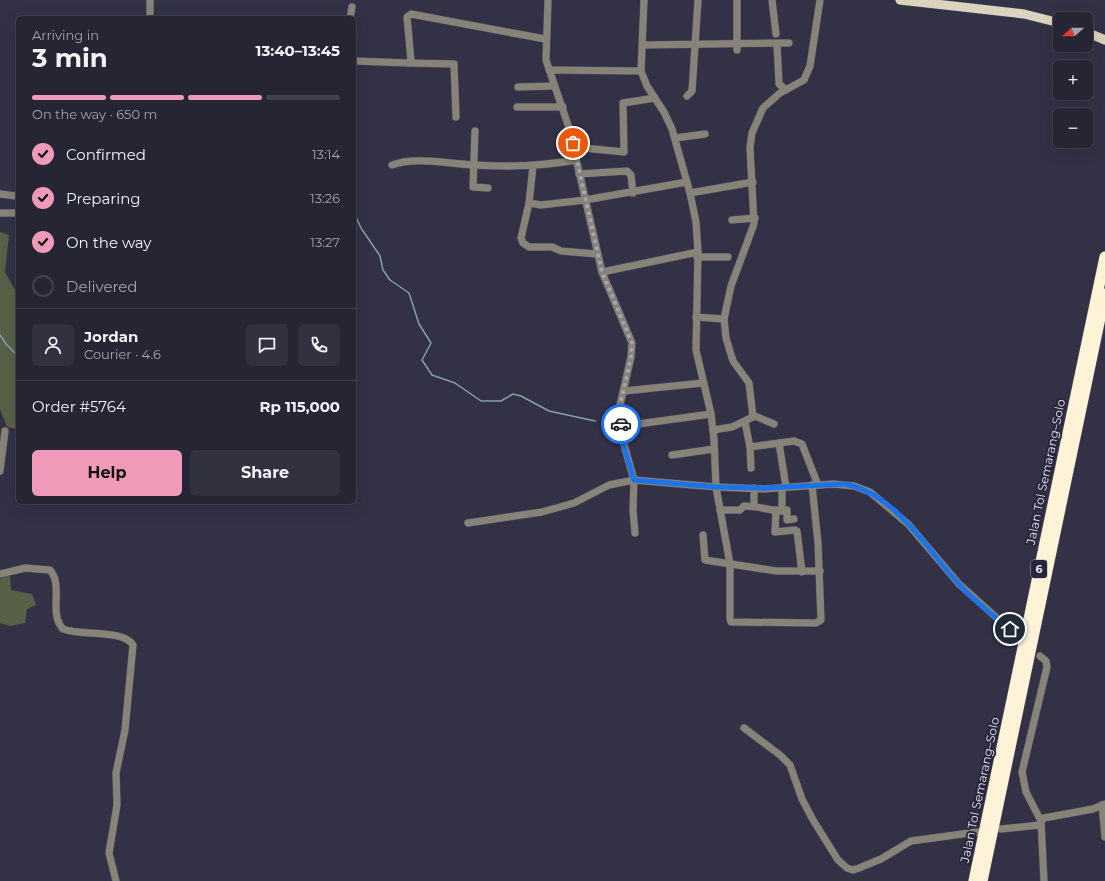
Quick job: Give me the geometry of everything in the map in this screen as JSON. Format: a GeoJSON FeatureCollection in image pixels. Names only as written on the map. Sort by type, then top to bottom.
{"type":"FeatureCollection","features":[{"type":"Feature","properties":{"kind":"highway","name":"Jalan Tol Semarang–Solo"},"geometry":{"type":"LineString","coordinates":[[974,881],[1105,257]]}},
{"type":"Feature","properties":{"kind":"highway","name":"Jalan Tol Semarang–Solo"},"geometry":{"type":"LineString","coordinates":[[982,881],[1105,294]]}},
{"type":"Feature","properties":{"kind":"main road"},"geometry":{"type":"LineString","coordinates":[[900,0],[1024,14],[1053,21]]}},
{"type":"Feature","properties":{"kind":"main road"},"geometry":{"type":"LineString","coordinates":[[1093,35],[1105,40]]}},
{"type":"Feature","properties":{"kind":"street"},"geometry":{"type":"LineString","coordinates":[[150,0],[150,16]]}},
{"type":"Feature","properties":{"kind":"street"},"geometry":{"type":"LineString","coordinates":[[548,0],[546,39],[546,60],[548,70],[564,107],[602,272],[632,343],[631,357],[620,412],[621,434],[634,480],[633,510],[635,533]]}},
{"type":"Feature","properties":{"kind":"street"},"geometry":{"type":"LineString","coordinates":[[644,0],[641,71],[647,86],[669,121],[690,193],[696,222],[698,255],[696,350],[711,414],[716,487],[730,564],[730,619],[733,622],[819,622],[822,618],[815,485],[802,444],[794,441],[750,447]]}},
{"type":"Feature","properties":{"kind":"street"},"geometry":{"type":"LineString","coordinates":[[687,96],[692,92],[698,0]]}},
{"type":"Feature","properties":{"kind":"street"},"geometry":{"type":"LineString","coordinates":[[737,0],[737,47]]}},
{"type":"Feature","properties":{"kind":"street"},"geometry":{"type":"LineString","coordinates":[[772,0],[776,34]]}},
{"type":"Feature","properties":{"kind":"street"},"geometry":{"type":"LineString","coordinates":[[753,416],[749,383],[733,361],[726,338],[724,318],[731,286],[751,236],[754,218],[750,148],[755,124],[759,114],[768,103],[786,90],[804,80],[808,72],[820,0]]}},
{"type":"Feature","properties":{"kind":"street"},"geometry":{"type":"LineString","coordinates":[[350,16],[352,6]]}},
{"type":"Feature","properties":{"kind":"street"},"geometry":{"type":"LineString","coordinates":[[408,63],[411,60],[407,17],[411,14],[546,39]]}},
{"type":"Feature","properties":{"kind":"street"},"geometry":{"type":"LineString","coordinates":[[643,46],[737,47],[789,43]]}},
{"type":"Feature","properties":{"kind":"street"},"geometry":{"type":"LineString","coordinates":[[777,44],[779,84],[786,90]]}},
{"type":"Feature","properties":{"kind":"street"},"geometry":{"type":"LineString","coordinates":[[356,61],[454,64],[456,118]]}},
{"type":"Feature","properties":{"kind":"street"},"geometry":{"type":"LineString","coordinates":[[548,70],[641,71]]}},
{"type":"Feature","properties":{"kind":"street"},"geometry":{"type":"LineString","coordinates":[[518,87],[554,86]]}},
{"type":"Feature","properties":{"kind":"street"},"geometry":{"type":"LineString","coordinates":[[574,147],[624,152],[623,102],[655,98]]}},
{"type":"Feature","properties":{"kind":"street"},"geometry":{"type":"LineString","coordinates":[[517,107],[564,107]]}},
{"type":"Feature","properties":{"kind":"street"},"geometry":{"type":"LineString","coordinates":[[475,131],[474,165],[471,187],[488,188]]}},
{"type":"Feature","properties":{"kind":"street"},"geometry":{"type":"LineString","coordinates":[[675,138],[705,134]]}},
{"type":"Feature","properties":{"kind":"street"},"geometry":{"type":"LineString","coordinates":[[392,165],[400,162],[439,162],[474,165],[533,166],[576,160]]}},
{"type":"Feature","properties":{"kind":"street"},"geometry":{"type":"LineString","coordinates":[[533,166],[529,203],[521,238],[523,243],[529,247],[552,247],[561,251],[597,254]]}},
{"type":"Feature","properties":{"kind":"street"},"geometry":{"type":"LineString","coordinates":[[579,174],[627,171],[631,175],[634,193]]}},
{"type":"Feature","properties":{"kind":"street"},"geometry":{"type":"LineString","coordinates":[[529,203],[541,205],[585,200],[634,193],[687,182]]}},
{"type":"Feature","properties":{"kind":"street"},"geometry":{"type":"LineString","coordinates":[[690,193],[753,182]]}},
{"type":"Feature","properties":{"kind":"street"},"geometry":{"type":"LineString","coordinates":[[0,194],[16,196]]}},
{"type":"Feature","properties":{"kind":"street"},"geometry":{"type":"LineString","coordinates":[[0,213],[16,213]]}},
{"type":"Feature","properties":{"kind":"street"},"geometry":{"type":"LineString","coordinates":[[732,220],[754,218]]}},
{"type":"Feature","properties":{"kind":"street"},"geometry":{"type":"LineString","coordinates":[[602,272],[698,255],[728,257]]}},
{"type":"Feature","properties":{"kind":"street"},"geometry":{"type":"LineString","coordinates":[[696,316],[724,318]]}},
{"type":"Feature","properties":{"kind":"street"},"geometry":{"type":"LineString","coordinates":[[624,391],[703,383]]}},
{"type":"Feature","properties":{"kind":"street"},"geometry":{"type":"LineString","coordinates":[[621,434],[627,429],[643,423],[711,414]]}},
{"type":"Feature","properties":{"kind":"street"},"geometry":{"type":"LineString","coordinates":[[713,430],[732,427],[753,416],[757,416],[774,424]]}},
{"type":"Feature","properties":{"kind":"street"},"geometry":{"type":"LineString","coordinates":[[744,422],[750,447],[751,468]]}},
{"type":"Feature","properties":{"kind":"street"},"geometry":{"type":"LineString","coordinates":[[0,471],[5,431]]}},
{"type":"Feature","properties":{"kind":"street"},"geometry":{"type":"LineString","coordinates":[[778,443],[784,488],[775,532],[797,530],[802,572]]}},
{"type":"Feature","properties":{"kind":"street"},"geometry":{"type":"LineString","coordinates":[[672,455],[714,449]]}},
{"type":"Feature","properties":{"kind":"street"},"geometry":{"type":"LineString","coordinates":[[468,523],[542,512],[574,503],[609,485],[634,480],[716,487],[784,488],[815,485],[854,486],[870,492],[908,524],[967,592],[1017,636]]}},
{"type":"Feature","properties":{"kind":"street"},"geometry":{"type":"LineString","coordinates":[[754,488],[754,506]]}},
{"type":"Feature","properties":{"kind":"street"},"geometry":{"type":"LineString","coordinates":[[720,510],[740,510],[744,506],[754,506],[762,510],[787,510],[787,520],[794,519]]}},
{"type":"Feature","properties":{"kind":"street"},"geometry":{"type":"LineString","coordinates":[[703,535],[705,560],[776,571],[820,571]]}},
{"type":"Feature","properties":{"kind":"street"},"geometry":{"type":"LineString","coordinates":[[0,574],[25,568],[50,570],[55,584],[58,621],[63,628],[119,636],[130,641],[133,645],[125,730],[116,773],[117,805],[110,853],[116,881]]}},
{"type":"Feature","properties":{"kind":"street"},"geometry":{"type":"LineString","coordinates":[[1040,656],[1046,661],[1047,667],[1022,772],[1026,792],[1040,823],[1044,881]]}},
{"type":"Feature","properties":{"kind":"street"},"geometry":{"type":"LineString","coordinates":[[744,728],[780,755],[790,765],[802,799],[813,820],[838,860],[847,868],[853,870],[871,863],[911,841],[977,832]]}},
{"type":"Feature","properties":{"kind":"street"},"geometry":{"type":"LineString","coordinates":[[1001,829],[1040,823],[1044,818],[1093,809],[1103,804],[1105,837]]}},
{"type":"Feature","properties":{"kind":"green space"},"geometry":{"type":"Polygon","coordinates":[[[0,232],[9,235],[5,272],[16,291],[16,429],[7,427],[0,409],[0,232]]]}},
{"type":"Feature","properties":{"kind":"green space"},"geometry":{"type":"Polygon","coordinates":[[[10,575],[11,590],[32,594],[36,605],[27,609],[25,623],[10,626],[0,623],[0,579],[10,575]]]}},
{"type":"Feature","properties":{"kind":"waterway"},"geometry":{"type":"LineString","coordinates":[[356,217],[361,228],[380,256],[383,270],[390,280],[409,293],[419,324],[431,343],[422,360],[432,375],[455,383],[481,401],[501,401],[513,394],[521,396],[549,411],[595,421]]}},
{"type":"Feature","properties":{"kind":"waterway"},"geometry":{"type":"LineString","coordinates":[[0,335],[6,344],[16,354]]}},
{"type":"Feature","properties":{"kind":"way so far"},"geometry":{"type":"LineString","coordinates":[[573,143],[602,272],[632,343],[631,357],[620,405],[621,424]]}},
{"type":"Feature","properties":{"kind":"route"},"geometry":{"type":"LineString","coordinates":[[621,424],[622,440],[634,480],[716,487],[764,488],[843,484],[854,486],[870,492],[908,524],[959,584],[1010,629]]}}]}
